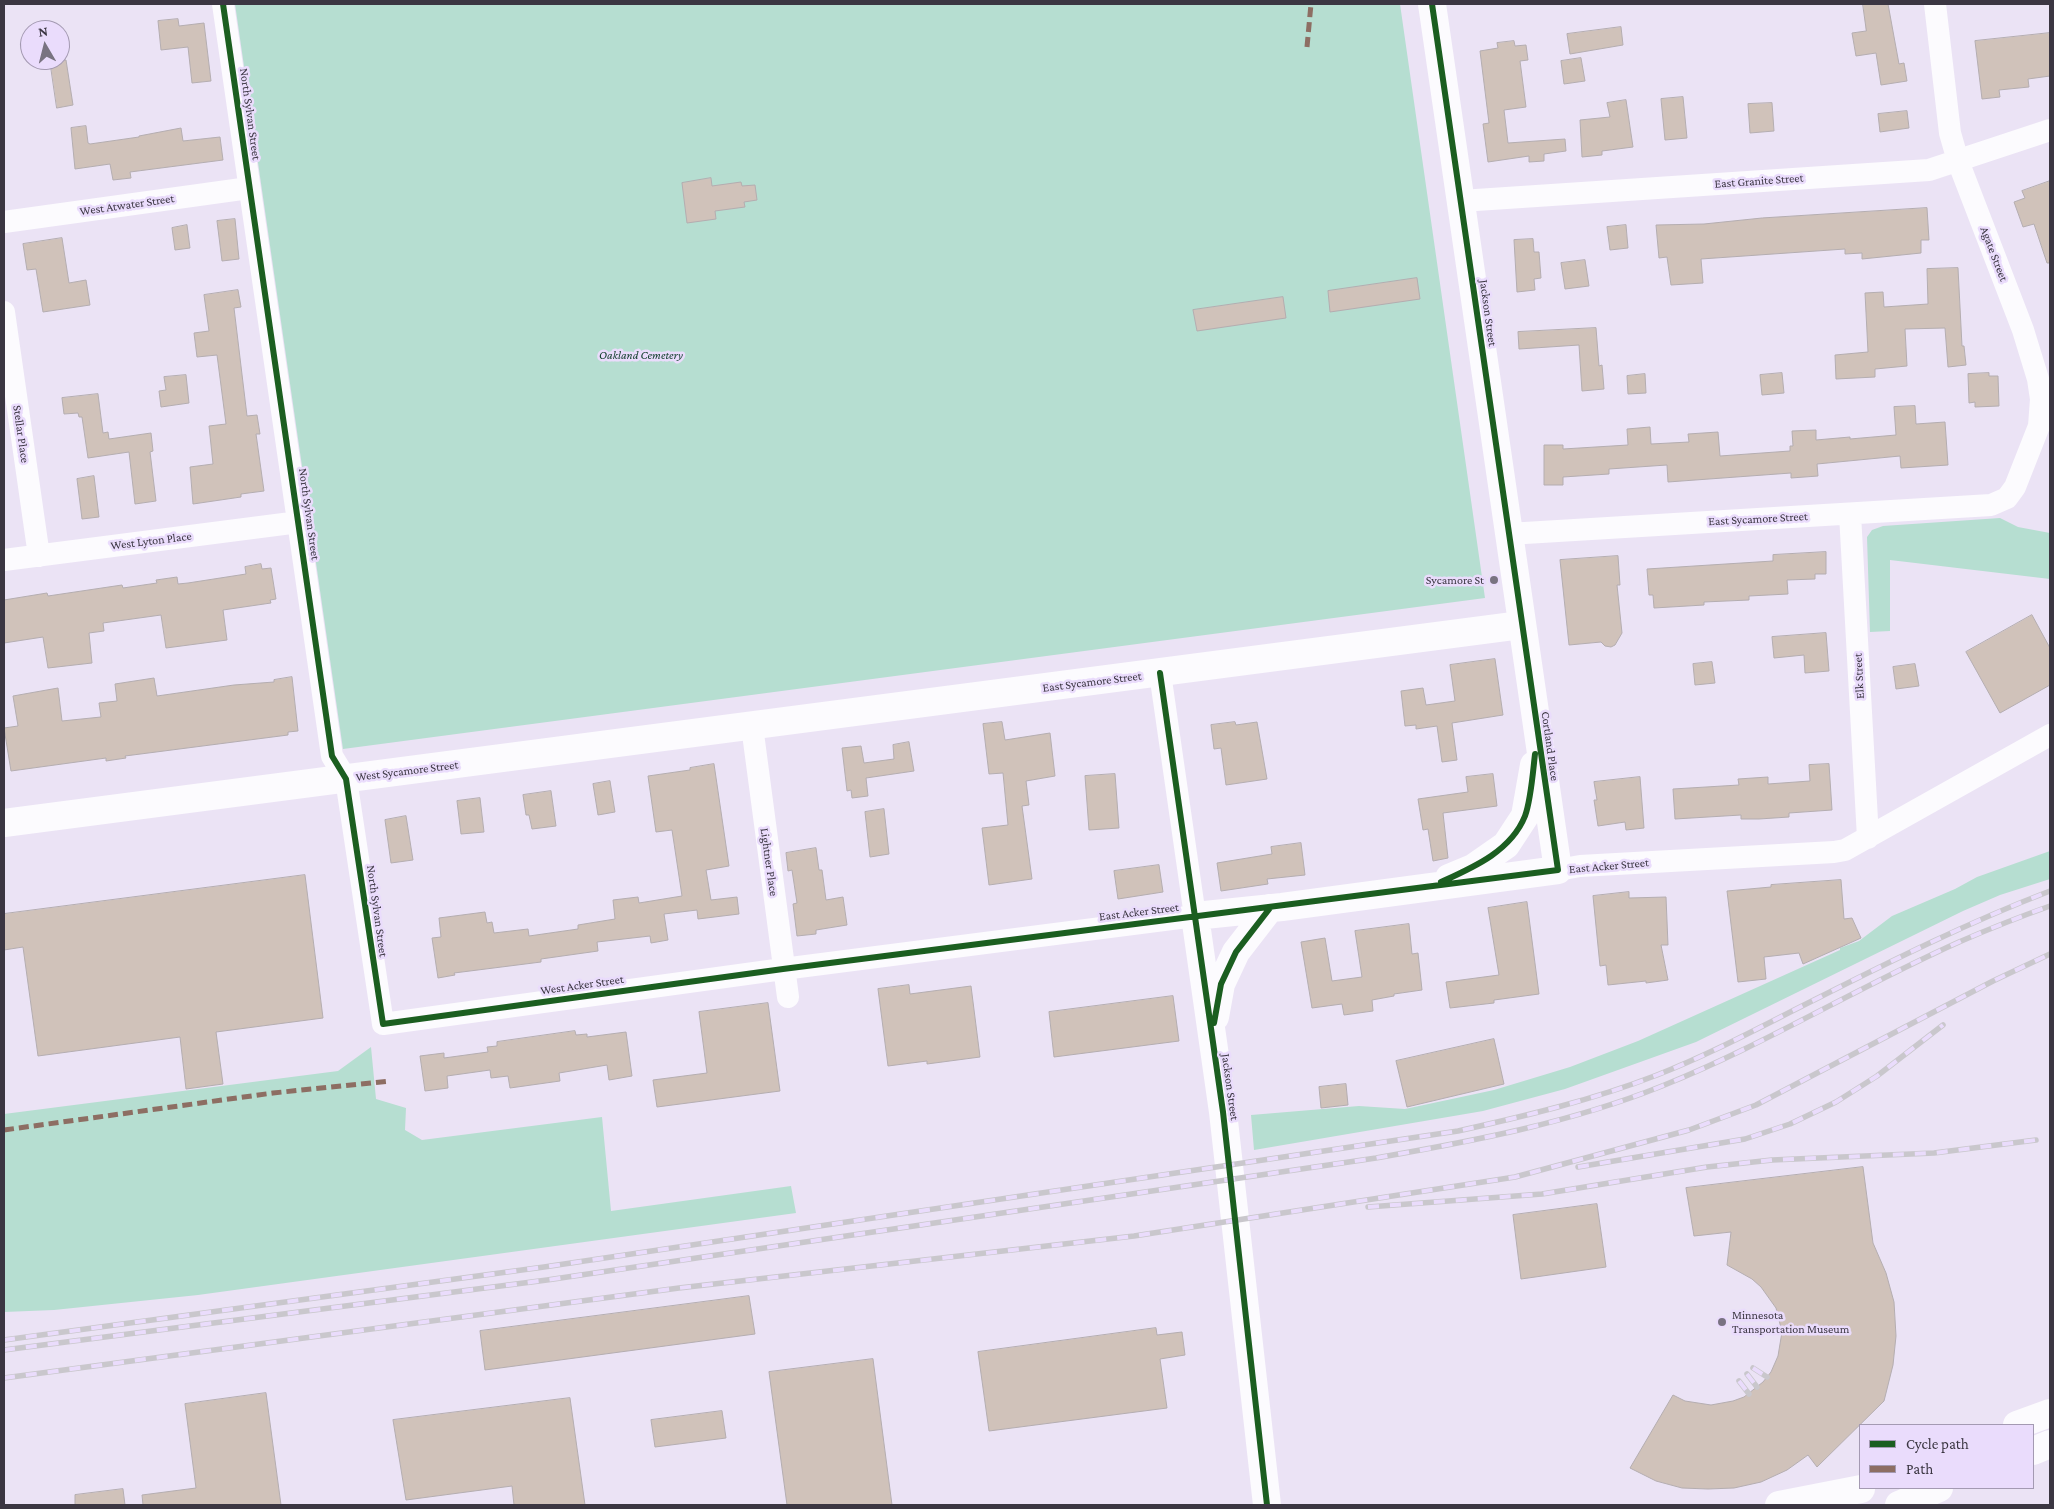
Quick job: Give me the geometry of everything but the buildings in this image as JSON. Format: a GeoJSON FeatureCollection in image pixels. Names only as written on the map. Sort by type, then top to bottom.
{"type":"FeatureCollection","features":[{"type":"Feature","properties":{"kind":"street","name":"North Sylvan Street"},"geometry":{"type":"LineString","coordinates":[[223,4],[332,756],[346,779],[383,1024]]}},
{"type":"Feature","properties":{"kind":"street","name":"Jackson Street"},"geometry":{"type":"LineString","coordinates":[[1432,4],[1521,625]]}},
{"type":"Feature","properties":{"kind":"street","name":"Agate Street"},"geometry":{"type":"LineString","coordinates":[[1935,4],[1950,133],[1958,161],[2023,330],[2038,379],[2041,400],[2039,426],[2015,487],[2007,498]]}},
{"type":"Feature","properties":{"kind":"street","name":"East Granite Street"},"geometry":{"type":"LineString","coordinates":[[1461,200],[1929,170],[2050,130]]}},
{"type":"Feature","properties":{"kind":"street","name":"West Atwater Street"},"geometry":{"type":"LineString","coordinates":[[4,222],[249,188]]}},
{"type":"Feature","properties":{"kind":"street","name":"Stellar Place"},"geometry":{"type":"LineString","coordinates":[[4,312],[39,556]]}},
{"type":"Feature","properties":{"kind":"street","name":"East Sycamore Street"},"geometry":{"type":"LineString","coordinates":[[1508,534],[1991,505],[2007,498]]}},
{"type":"Feature","properties":{"kind":"street","name":"Elk Street"},"geometry":{"type":"LineString","coordinates":[[1850,514],[1868,838]]}},
{"type":"Feature","properties":{"kind":"street","name":"West Lyton Place"},"geometry":{"type":"LineString","coordinates":[[4,560],[298,522]]}},
{"type":"Feature","properties":{"kind":"street","name":"East Sycamore Street"},"geometry":{"type":"LineString","coordinates":[[752,726],[1521,625]]}},
{"type":"Feature","properties":{"kind":"street","name":"Cortland Place"},"geometry":{"type":"LineString","coordinates":[[1521,625],[1558,870]]}},
{"type":"Feature","properties":{"kind":"street","name":"Jackson Street"},"geometry":{"type":"LineString","coordinates":[[1160,673],[1223,1112],[1267,1505]]}},
{"type":"Feature","properties":{"kind":"street","name":"West Sycamore Street"},"geometry":{"type":"LineString","coordinates":[[4,824],[752,726]]}},
{"type":"Feature","properties":{"kind":"street","name":"Lightner Place"},"geometry":{"type":"LineString","coordinates":[[752,726],[788,997]]}},
{"type":"Feature","properties":{"kind":"street","name":"East Acker Street"},"geometry":{"type":"LineString","coordinates":[[783,969],[1429,888],[1580,866],[1845,850],[2050,735]]}},
{"type":"Feature","properties":{"kind":"street"},"geometry":{"type":"LineString","coordinates":[[1429,888],[1473,868],[1506,845],[1525,816],[1537,739]]}},
{"type":"Feature","properties":{"kind":"street"},"geometry":{"type":"LineString","coordinates":[[1212,1035],[1221,984],[1236,952],[1270,908]]}},
{"type":"Feature","properties":{"kind":"street","name":"West Acker Street"},"geometry":{"type":"LineString","coordinates":[[383,1024],[783,969]]}},
{"type":"Feature","properties":{"kind":"street"},"geometry":{"type":"LineString","coordinates":[[2021,1424],[2050,1413]]}},
{"type":"Feature","properties":{"kind":"street"},"geometry":{"type":"LineString","coordinates":[[2034,1451],[2050,1444]]}},
{"type":"Feature","properties":{"kind":"street"},"geometry":{"type":"LineString","coordinates":[[1779,1505],[1863,1489]]}},
{"type":"Feature","properties":{"kind":"street"},"geometry":{"type":"LineString","coordinates":[[1824,1505],[1863,1489]]}},
{"type":"Feature","properties":{"kind":"street"},"geometry":{"type":"LineString","coordinates":[[1899,1505],[1937,1489]]}},
{"type":"Feature","properties":{"kind":"green space","name":"Oakland Cemetery"},"geometry":{"type":"Polygon","coordinates":[[[235,4],[1400,4],[1485,598],[343,749],[235,4]]]}},
{"type":"Feature","properties":{"kind":"green space"},"geometry":{"type":"Polygon","coordinates":[[[2000,518],[2018,527],[2050,533],[2050,579],[1890,560],[1890,631],[1870,632],[1867,537],[1872,530],[1883,526],[2000,518]]]}},
{"type":"Feature","properties":{"kind":"green space"},"geometry":{"type":"Polygon","coordinates":[[[2050,851],[2050,879],[2000,895],[1963,911],[1696,1042],[1565,1089],[1483,1111],[1254,1150],[1251,1115],[1359,1106],[1405,1109],[1494,1090],[1570,1067],[1638,1041],[1840,950],[1840,948],[1859,941],[1892,916],[1955,889],[1977,877],[2050,851]]]}},
{"type":"Feature","properties":{"kind":"green space"},"geometry":{"type":"Polygon","coordinates":[[[371,1047],[376,1099],[406,1108],[405,1130],[422,1140],[602,1117],[611,1211],[791,1186],[796,1213],[198,1295],[54,1310],[4,1312],[4,1114],[338,1071],[371,1047]]]}},
{"type":"Feature","properties":{"kind":"railway"},"geometry":{"type":"LineString","coordinates":[[4,1340],[544,1267],[1458,1131],[1584,1100],[1677,1067],[1717,1049],[1930,942],[2050,891]]}},
{"type":"Feature","properties":{"kind":"railway"},"geometry":{"type":"LineString","coordinates":[[4,1350],[547,1280],[1376,1158],[1485,1138],[1557,1121],[1662,1086],[1737,1053],[1921,959],[1982,932],[2050,906]]}},
{"type":"Feature","properties":{"kind":"railway"},"geometry":{"type":"LineString","coordinates":[[4,1378],[679,1288],[1134,1236],[1515,1177],[1689,1130],[1756,1105],[1993,981],[2050,954]]}},
{"type":"Feature","properties":{"kind":"railway"},"geometry":{"type":"LineString","coordinates":[[1578,1167],[1745,1139],[1790,1124],[1836,1102],[1877,1076],[1943,1025]]}},
{"type":"Feature","properties":{"kind":"railway"},"geometry":{"type":"LineString","coordinates":[[1368,1207],[1542,1194],[1707,1167],[1772,1160],[1934,1153],[2036,1140]]}},
{"type":"Feature","properties":{"kind":"railway"},"geometry":{"type":"LineString","coordinates":[[1753,1368],[1767,1377]]}},
{"type":"Feature","properties":{"kind":"railway"},"geometry":{"type":"LineString","coordinates":[[1747,1374],[1757,1387]]}},
{"type":"Feature","properties":{"kind":"railway"},"geometry":{"type":"LineString","coordinates":[[1739,1381],[1749,1394]]}},
{"type":"Feature","properties":{"kind":"marked path"},"geometry":{"type":"LineString","coordinates":[[1307,47],[1311,4]]}},
{"type":"Feature","properties":{"kind":"marked path"},"geometry":{"type":"LineString","coordinates":[[4,1130],[273,1093],[390,1081]]}},
{"type":"Feature","properties":{"kind":"cycle path"},"geometry":{"type":"LineString","coordinates":[[223,4],[332,756],[346,779],[383,1024],[783,969],[1558,870],[1432,4]]}},
{"type":"Feature","properties":{"kind":"cycle path"},"geometry":{"type":"LineString","coordinates":[[1160,673],[1223,1112],[1267,1505]]}},
{"type":"Feature","properties":{"kind":"cycle path"},"geometry":{"type":"LineString","coordinates":[[1441,882],[1478,864],[1511,839],[1525,816],[1529,802],[1535,754]]}},
{"type":"Feature","properties":{"kind":"cycle path"},"geometry":{"type":"LineString","coordinates":[[1214,1023],[1221,984],[1236,952],[1270,908]]}},
{"type":"Feature","properties":{"kind":"place","name":"Sycamore St"},"geometry":{"type":"Point","coordinates":[1494,580]}},
{"type":"Feature","properties":{"kind":"place","name":"Minnesota Transportation Museum"},"geometry":{"type":"Point","coordinates":[1722,1322]}}]}
